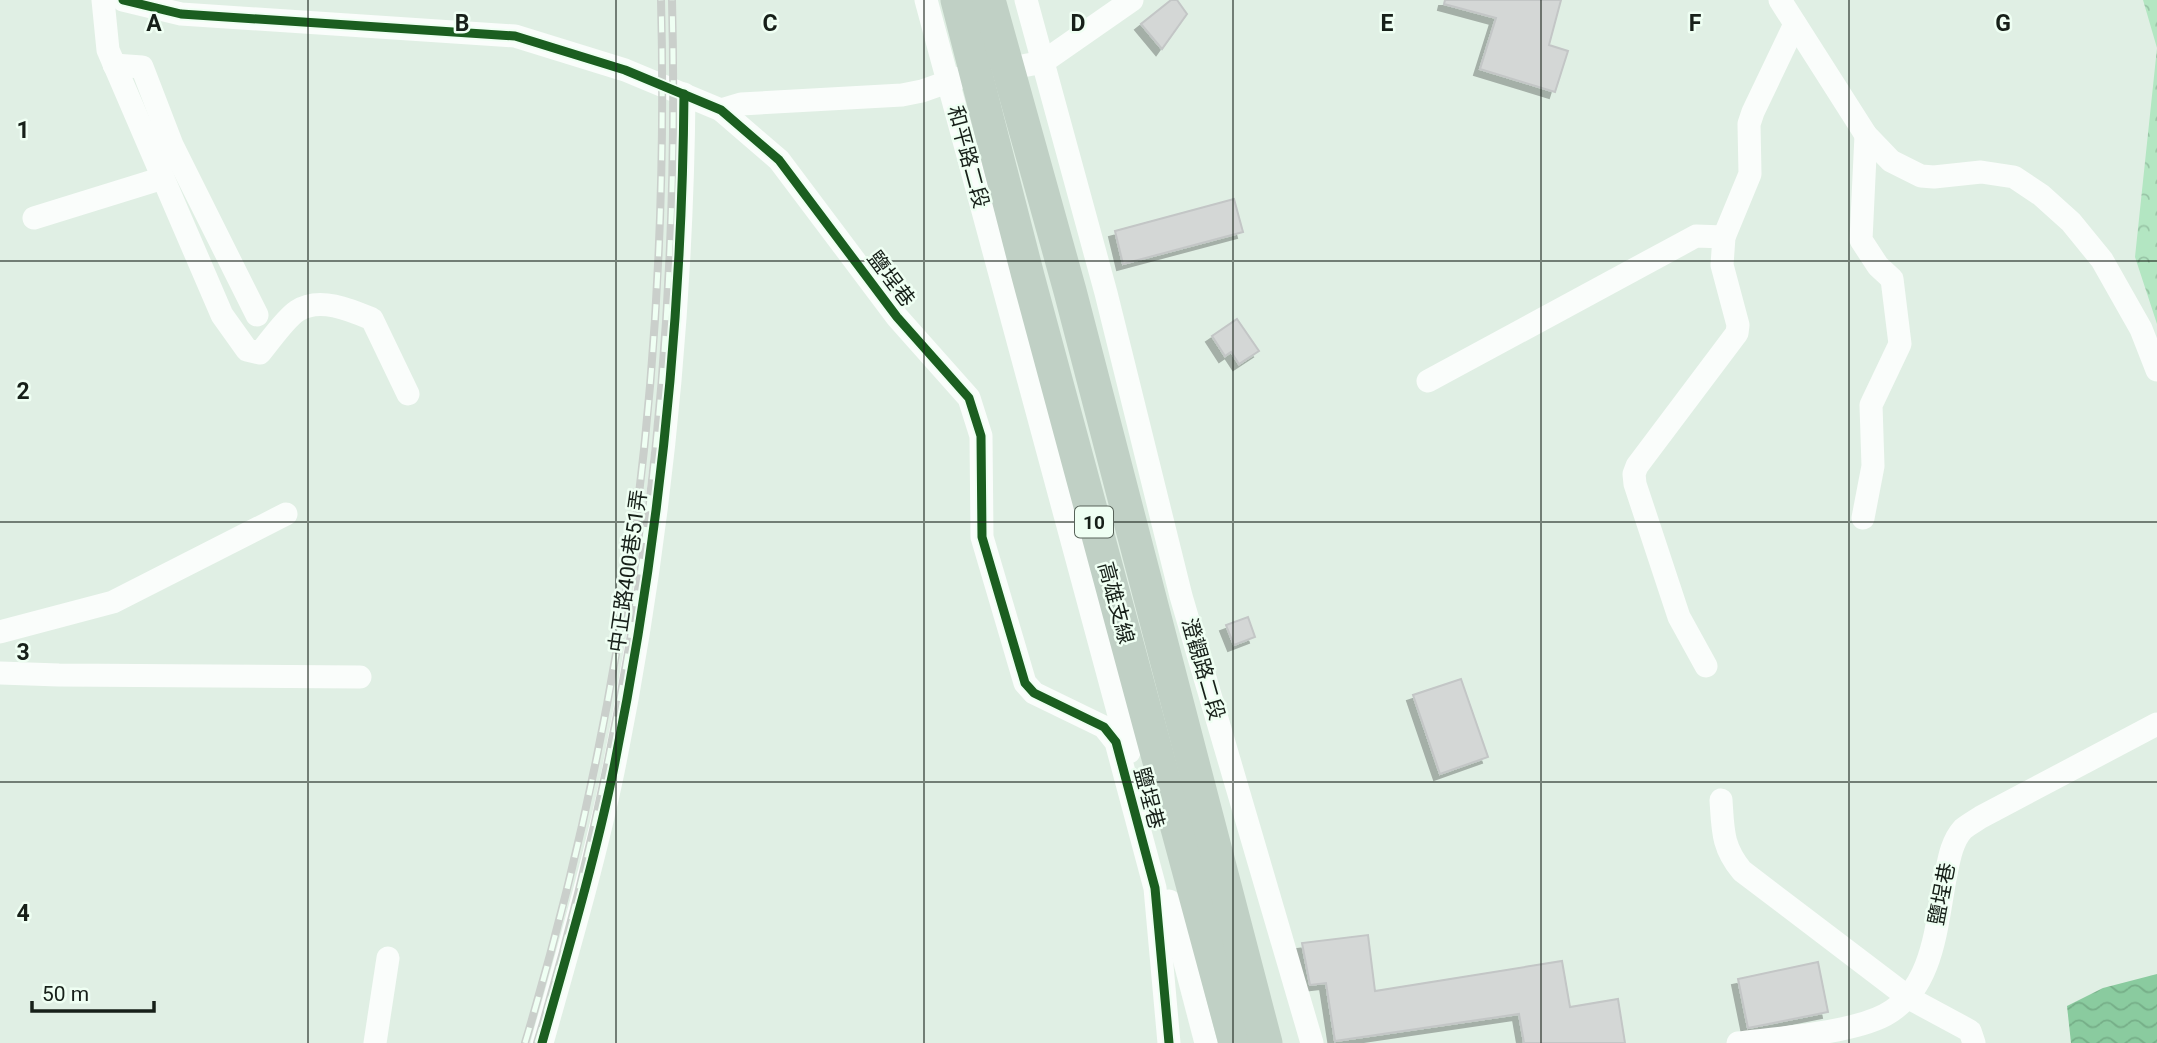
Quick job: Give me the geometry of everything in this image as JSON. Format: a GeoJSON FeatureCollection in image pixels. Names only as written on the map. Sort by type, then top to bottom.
{"type":"FeatureCollection","features":[{"type":"Feature","properties":{"kind":"highway","name":"高雄支線"},"geometry":{"type":"LineString","coordinates":[[957,0],[1031,290],[1235,1043]]}},
{"type":"Feature","properties":{"kind":"highway","name":"高雄支線"},"geometry":{"type":"LineString","coordinates":[[989,0],[1070,291],[1266,1043]]}},
{"type":"Feature","properties":{"kind":"street"},"geometry":{"type":"LineString","coordinates":[[103,0],[108,50],[114,65],[222,315],[247,350],[260,353],[298,310],[328,305],[351,309],[372,319],[408,394]]}},
{"type":"Feature","properties":{"kind":"street","name":"鹽埕巷"},"geometry":{"type":"LineString","coordinates":[[123,0],[181,14],[515,36],[625,70],[721,110],[779,160],[897,317],[969,398],[981,436],[982,537],[1025,683],[1034,693],[1104,727],[1115,741],[1155,888],[1169,1043]]}},
{"type":"Feature","properties":{"kind":"street","name":"和平路二段"},"geometry":{"type":"LineString","coordinates":[[926,0],[1206,1043]]}},
{"type":"Feature","properties":{"kind":"street"},"geometry":{"type":"LineString","coordinates":[[1026,0],[1043,61]]}},
{"type":"Feature","properties":{"kind":"street"},"geometry":{"type":"LineString","coordinates":[[721,110],[741,104],[902,95],[922,91],[947,81],[1043,61],[1132,0]]}},
{"type":"Feature","properties":{"kind":"street"},"geometry":{"type":"LineString","coordinates":[[1780,0],[1866,135],[1891,161],[1921,176],[1981,172],[2014,177],[2041,195],[2071,222],[2102,260],[2141,329],[2157,370]]}},
{"type":"Feature","properties":{"kind":"street"},"geometry":{"type":"LineString","coordinates":[[1706,666],[1679,617],[1634,474],[1637,466],[1737,333],[1738,325],[1722,265],[1724,237],[1750,174],[1749,124],[1753,112],[1796,24]]}},
{"type":"Feature","properties":{"kind":"street","name":"澄觀路二段"},"geometry":{"type":"LineString","coordinates":[[1043,61],[1106,293],[1181,596],[1312,1043]]}},
{"type":"Feature","properties":{"kind":"street"},"geometry":{"type":"LineString","coordinates":[[114,65],[142,68],[172,145],[257,315]]}},
{"type":"Feature","properties":{"kind":"street","name":"中正路400巷51弄"},"geometry":{"type":"LineString","coordinates":[[542,1043],[613,774],[646,587],[670,388],[684,94]]}},
{"type":"Feature","properties":{"kind":"street"},"geometry":{"type":"LineString","coordinates":[[1863,519],[1873,466],[1871,405],[1900,344],[1892,279],[1878,266],[1861,240],[1866,135]]}},
{"type":"Feature","properties":{"kind":"street"},"geometry":{"type":"LineString","coordinates":[[34,218],[163,178]]}},
{"type":"Feature","properties":{"kind":"street"},"geometry":{"type":"LineString","coordinates":[[1428,381],[1696,236],[1724,237]]}},
{"type":"Feature","properties":{"kind":"street"},"geometry":{"type":"LineString","coordinates":[[0,632],[113,602],[286,514]]}},
{"type":"Feature","properties":{"kind":"street"},"geometry":{"type":"LineString","coordinates":[[0,673],[360,677]]}},
{"type":"Feature","properties":{"kind":"street","name":"鹽埕巷"},"geometry":{"type":"LineString","coordinates":[[1738,1043],[1850,1035],[1885,1016],[1909,998],[1920,983],[1929,961],[1951,850],[1963,830],[1981,817],[2157,724]]}},
{"type":"Feature","properties":{"kind":"street"},"geometry":{"type":"LineString","coordinates":[[1721,800],[1723,838],[1729,856],[1742,871],[1909,998],[1970,1031],[1974,1043]]}},
{"type":"Feature","properties":{"kind":"street"},"geometry":{"type":"LineString","coordinates":[[375,1043],[388,958]]}},
{"type":"Feature","properties":{"kind":"green space"},"geometry":{"type":"Polygon","coordinates":[[[2143,0],[2157,0],[2157,48],[2143,0]]]}},
{"type":"Feature","properties":{"kind":"green space"},"geometry":{"type":"Polygon","coordinates":[[[2157,48],[2157,324],[2135,257],[2157,48]]]}},
{"type":"Feature","properties":{"kind":"water"},"geometry":{"type":"Polygon","coordinates":[[[2157,974],[2157,1043],[2071,1043],[2067,1006],[2103,988],[2157,974]]]}},
{"type":"Feature","properties":{"kind":"building"},"geometry":{"type":"Polygon","coordinates":[[[1171,0],[1177,0],[1187,14],[1162,49],[1141,24],[1171,0]]]}},
{"type":"Feature","properties":{"kind":"building"},"geometry":{"type":"Polygon","coordinates":[[[1445,0],[1561,0],[1549,45],[1568,51],[1555,92],[1480,69],[1496,18],[1444,4],[1445,0]]]}},
{"type":"Feature","properties":{"kind":"building"},"geometry":{"type":"Polygon","coordinates":[[[1234,199],[1243,232],[1123,264],[1115,231],[1234,199]]]}},
{"type":"Feature","properties":{"kind":"building"},"geometry":{"type":"Polygon","coordinates":[[[1237,319],[1259,351],[1239,364],[1231,352],[1225,356],[1212,336],[1237,319]]]}},
{"type":"Feature","properties":{"kind":"building"},"geometry":{"type":"Polygon","coordinates":[[[1248,617],[1255,637],[1234,645],[1226,625],[1248,617]]]}},
{"type":"Feature","properties":{"kind":"building"},"geometry":{"type":"Polygon","coordinates":[[[1461,679],[1488,757],[1440,774],[1413,695],[1461,679]]]}},
{"type":"Feature","properties":{"kind":"building"},"geometry":{"type":"Polygon","coordinates":[[[1368,935],[1375,991],[1562,961],[1570,1007],[1618,999],[1625,1043],[1524,1043],[1519,1014],[1335,1041],[1326,983],[1310,985],[1302,943],[1368,935]]]}},
{"type":"Feature","properties":{"kind":"building"},"geometry":{"type":"Polygon","coordinates":[[[1818,962],[1828,1012],[1748,1028],[1738,979],[1818,962]]]}},
{"type":"Feature","properties":{"kind":"railway"},"geometry":{"type":"LineString","coordinates":[[525,1043],[561,914],[591,785],[616,656],[635,527],[649,397],[658,266],[662,134],[661,0]]}},
{"type":"Feature","properties":{"kind":"railway"},"geometry":{"type":"LineString","coordinates":[[537,1043],[573,915],[603,786],[627,657],[646,527],[660,397],[669,265],[673,133],[672,0]]}},
{"type":"Feature","properties":{"kind":"cycle path"},"geometry":{"type":"LineString","coordinates":[[123,0],[181,14],[515,36],[625,70],[721,110],[779,160],[897,317],[969,398],[981,436],[982,537],[1025,683],[1034,693],[1104,727],[1116,742],[1155,888],[1169,1043]]}},
{"type":"Feature","properties":{"kind":"cycle path"},"geometry":{"type":"LineString","coordinates":[[542,1043],[606,806],[643,604],[673,350],[684,94]]}}]}
